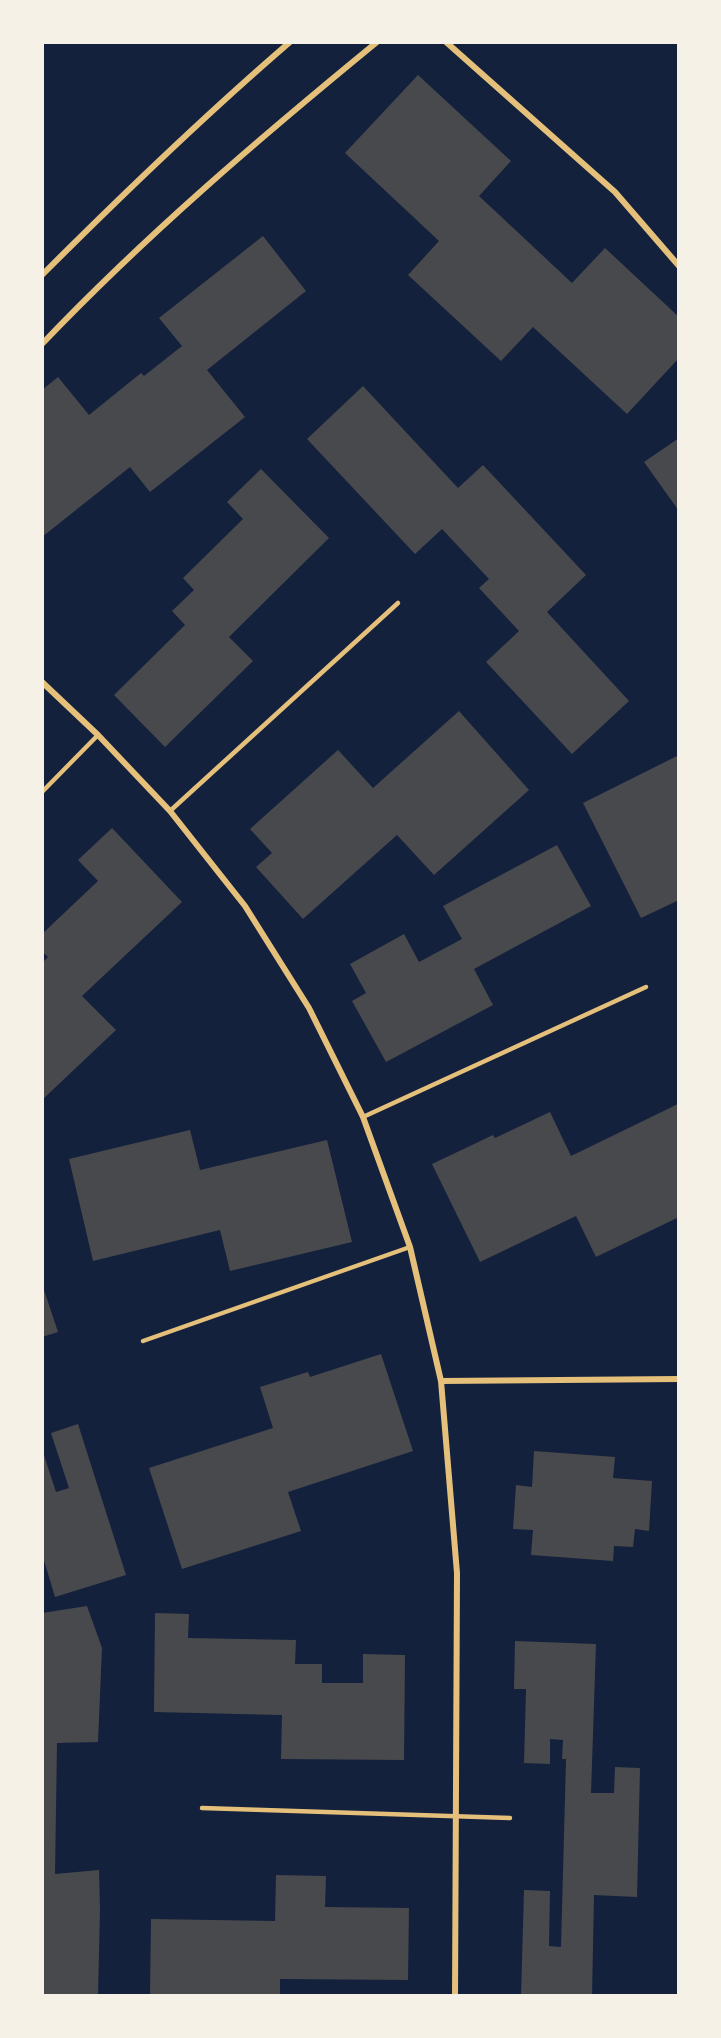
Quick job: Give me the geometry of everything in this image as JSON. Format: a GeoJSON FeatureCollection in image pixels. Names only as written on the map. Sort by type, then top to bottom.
{"type":"FeatureCollection","features":[{"type":"Feature","properties":{"kind":"street"},"geometry":{"type":"LineString","coordinates":[[42,275],[127,191],[290,42]]}},
{"type":"Feature","properties":{"kind":"street"},"geometry":{"type":"LineString","coordinates":[[42,344],[169,221],[286,117],[377,42]]}},
{"type":"Feature","properties":{"kind":"street"},"geometry":{"type":"LineString","coordinates":[[446,42],[615,192],[679,266]]}},
{"type":"Feature","properties":{"kind":"street"},"geometry":{"type":"LineString","coordinates":[[42,682],[98,735],[170,811],[244,906],[309,1008],[363,1117],[410,1247],[441,1381],[457,1573],[455,1996]]}},
{"type":"Feature","properties":{"kind":"street"},"geometry":{"type":"LineString","coordinates":[[441,1381],[679,1379]]}},
{"type":"Feature","properties":{"kind":"lane"},"geometry":{"type":"LineString","coordinates":[[170,811],[398,603]]}},
{"type":"Feature","properties":{"kind":"lane"},"geometry":{"type":"LineString","coordinates":[[42,792],[98,735]]}},
{"type":"Feature","properties":{"kind":"lane"},"geometry":{"type":"LineString","coordinates":[[363,1117],[646,987]]}},
{"type":"Feature","properties":{"kind":"lane"},"geometry":{"type":"LineString","coordinates":[[143,1341],[410,1247]]}},
{"type":"Feature","properties":{"kind":"lane"},"geometry":{"type":"LineString","coordinates":[[202,1808],[510,1818]]}},
{"type":"Feature","properties":{"kind":"building"},"geometry":{"type":"Polygon","coordinates":[[[418,75],[511,161],[479,196],[572,283],[605,248],[679,317],[679,358],[627,414],[533,327],[501,361],[408,275],[439,241],[345,153],[418,75]]]}},
{"type":"Feature","properties":{"kind":"building"},"geometry":{"type":"Polygon","coordinates":[[[263,236],[306,291],[207,370],[245,417],[150,492],[130,467],[42,537],[42,390],[58,377],[89,415],[141,373],[144,376],[182,346],[159,318],[263,236]]]}},
{"type":"Feature","properties":{"kind":"building"},"geometry":{"type":"Polygon","coordinates":[[[363,386],[458,488],[483,465],[586,575],[547,612],[629,701],[572,754],[486,662],[519,631],[479,588],[489,579],[442,529],[415,554],[307,439],[363,386]]]}},
{"type":"Feature","properties":{"kind":"building"},"geometry":{"type":"Polygon","coordinates":[[[679,438],[679,511],[644,462],[679,438]]]}},
{"type":"Feature","properties":{"kind":"building"},"geometry":{"type":"Polygon","coordinates":[[[261,469],[329,538],[229,637],[253,661],[165,747],[114,695],[185,625],[172,611],[194,590],[183,578],[243,519],[227,502],[261,469]]]}},
{"type":"Feature","properties":{"kind":"building"},"geometry":{"type":"Polygon","coordinates":[[[459,711],[529,790],[434,875],[397,835],[303,919],[256,867],[272,853],[250,829],[338,750],[373,788],[459,711]]]}},
{"type":"Feature","properties":{"kind":"building"},"geometry":{"type":"Polygon","coordinates":[[[679,755],[679,900],[641,918],[583,803],[679,755]]]}},
{"type":"Feature","properties":{"kind":"building"},"geometry":{"type":"Polygon","coordinates":[[[112,828],[182,902],[82,996],[116,1030],[42,1100],[42,963],[48,957],[42,951],[42,934],[98,881],[78,860],[112,828]]]}},
{"type":"Feature","properties":{"kind":"building"},"geometry":{"type":"Polygon","coordinates":[[[557,845],[591,906],[474,969],[493,1005],[386,1062],[352,1001],[366,993],[350,964],[404,934],[419,962],[462,939],[443,906],[557,845]]]}},
{"type":"Feature","properties":{"kind":"building"},"geometry":{"type":"Polygon","coordinates":[[[678,1104],[679,1217],[596,1257],[576,1216],[480,1262],[432,1164],[493,1135],[495,1138],[550,1112],[571,1156],[678,1104]]]}},
{"type":"Feature","properties":{"kind":"building"},"geometry":{"type":"Polygon","coordinates":[[[190,1130],[200,1170],[327,1140],[352,1242],[230,1271],[220,1230],[93,1261],[69,1159],[190,1130]]]}},
{"type":"Feature","properties":{"kind":"building"},"geometry":{"type":"Polygon","coordinates":[[[42,1284],[58,1332],[42,1337],[42,1284]]]}},
{"type":"Feature","properties":{"kind":"building"},"geometry":{"type":"Polygon","coordinates":[[[381,1354],[413,1451],[288,1492],[301,1531],[182,1569],[149,1468],[273,1428],[260,1387],[308,1372],[310,1377],[381,1354]]]}},
{"type":"Feature","properties":{"kind":"building"},"geometry":{"type":"Polygon","coordinates":[[[78,1424],[126,1575],[55,1597],[42,1554],[42,1449],[56,1492],[69,1488],[51,1433],[78,1424]]]}},
{"type":"Feature","properties":{"kind":"building"},"geometry":{"type":"Polygon","coordinates":[[[534,1451],[615,1457],[613,1478],[652,1481],[649,1531],[635,1529],[633,1547],[614,1546],[613,1561],[531,1555],[533,1530],[513,1529],[516,1485],[532,1487],[534,1451]]]}},
{"type":"Feature","properties":{"kind":"building"},"geometry":{"type":"Polygon","coordinates":[[[87,1606],[102,1648],[98,1742],[57,1743],[55,1874],[99,1870],[98,1996],[42,1996],[42,1613],[87,1606]]]}},
{"type":"Feature","properties":{"kind":"building"},"geometry":{"type":"Polygon","coordinates":[[[155,1613],[189,1614],[188,1638],[296,1640],[295,1664],[322,1664],[322,1683],[363,1683],[363,1654],[405,1655],[404,1760],[281,1759],[282,1715],[154,1712],[155,1613]]]}},
{"type":"Feature","properties":{"kind":"building"},"geometry":{"type":"Polygon","coordinates":[[[515,1641],[596,1644],[591,1793],[614,1793],[615,1767],[640,1768],[637,1897],[594,1895],[592,1996],[521,1996],[524,1890],[550,1891],[549,1946],[561,1947],[566,1759],[562,1759],[563,1740],[550,1739],[550,1764],[524,1763],[526,1689],[514,1689],[515,1641]]]}},
{"type":"Feature","properties":{"kind":"building"},"geometry":{"type":"Polygon","coordinates":[[[276,1875],[326,1876],[325,1907],[409,1908],[408,1980],[280,1979],[280,1996],[150,1996],[151,1919],[275,1921],[276,1875]]]}}]}
